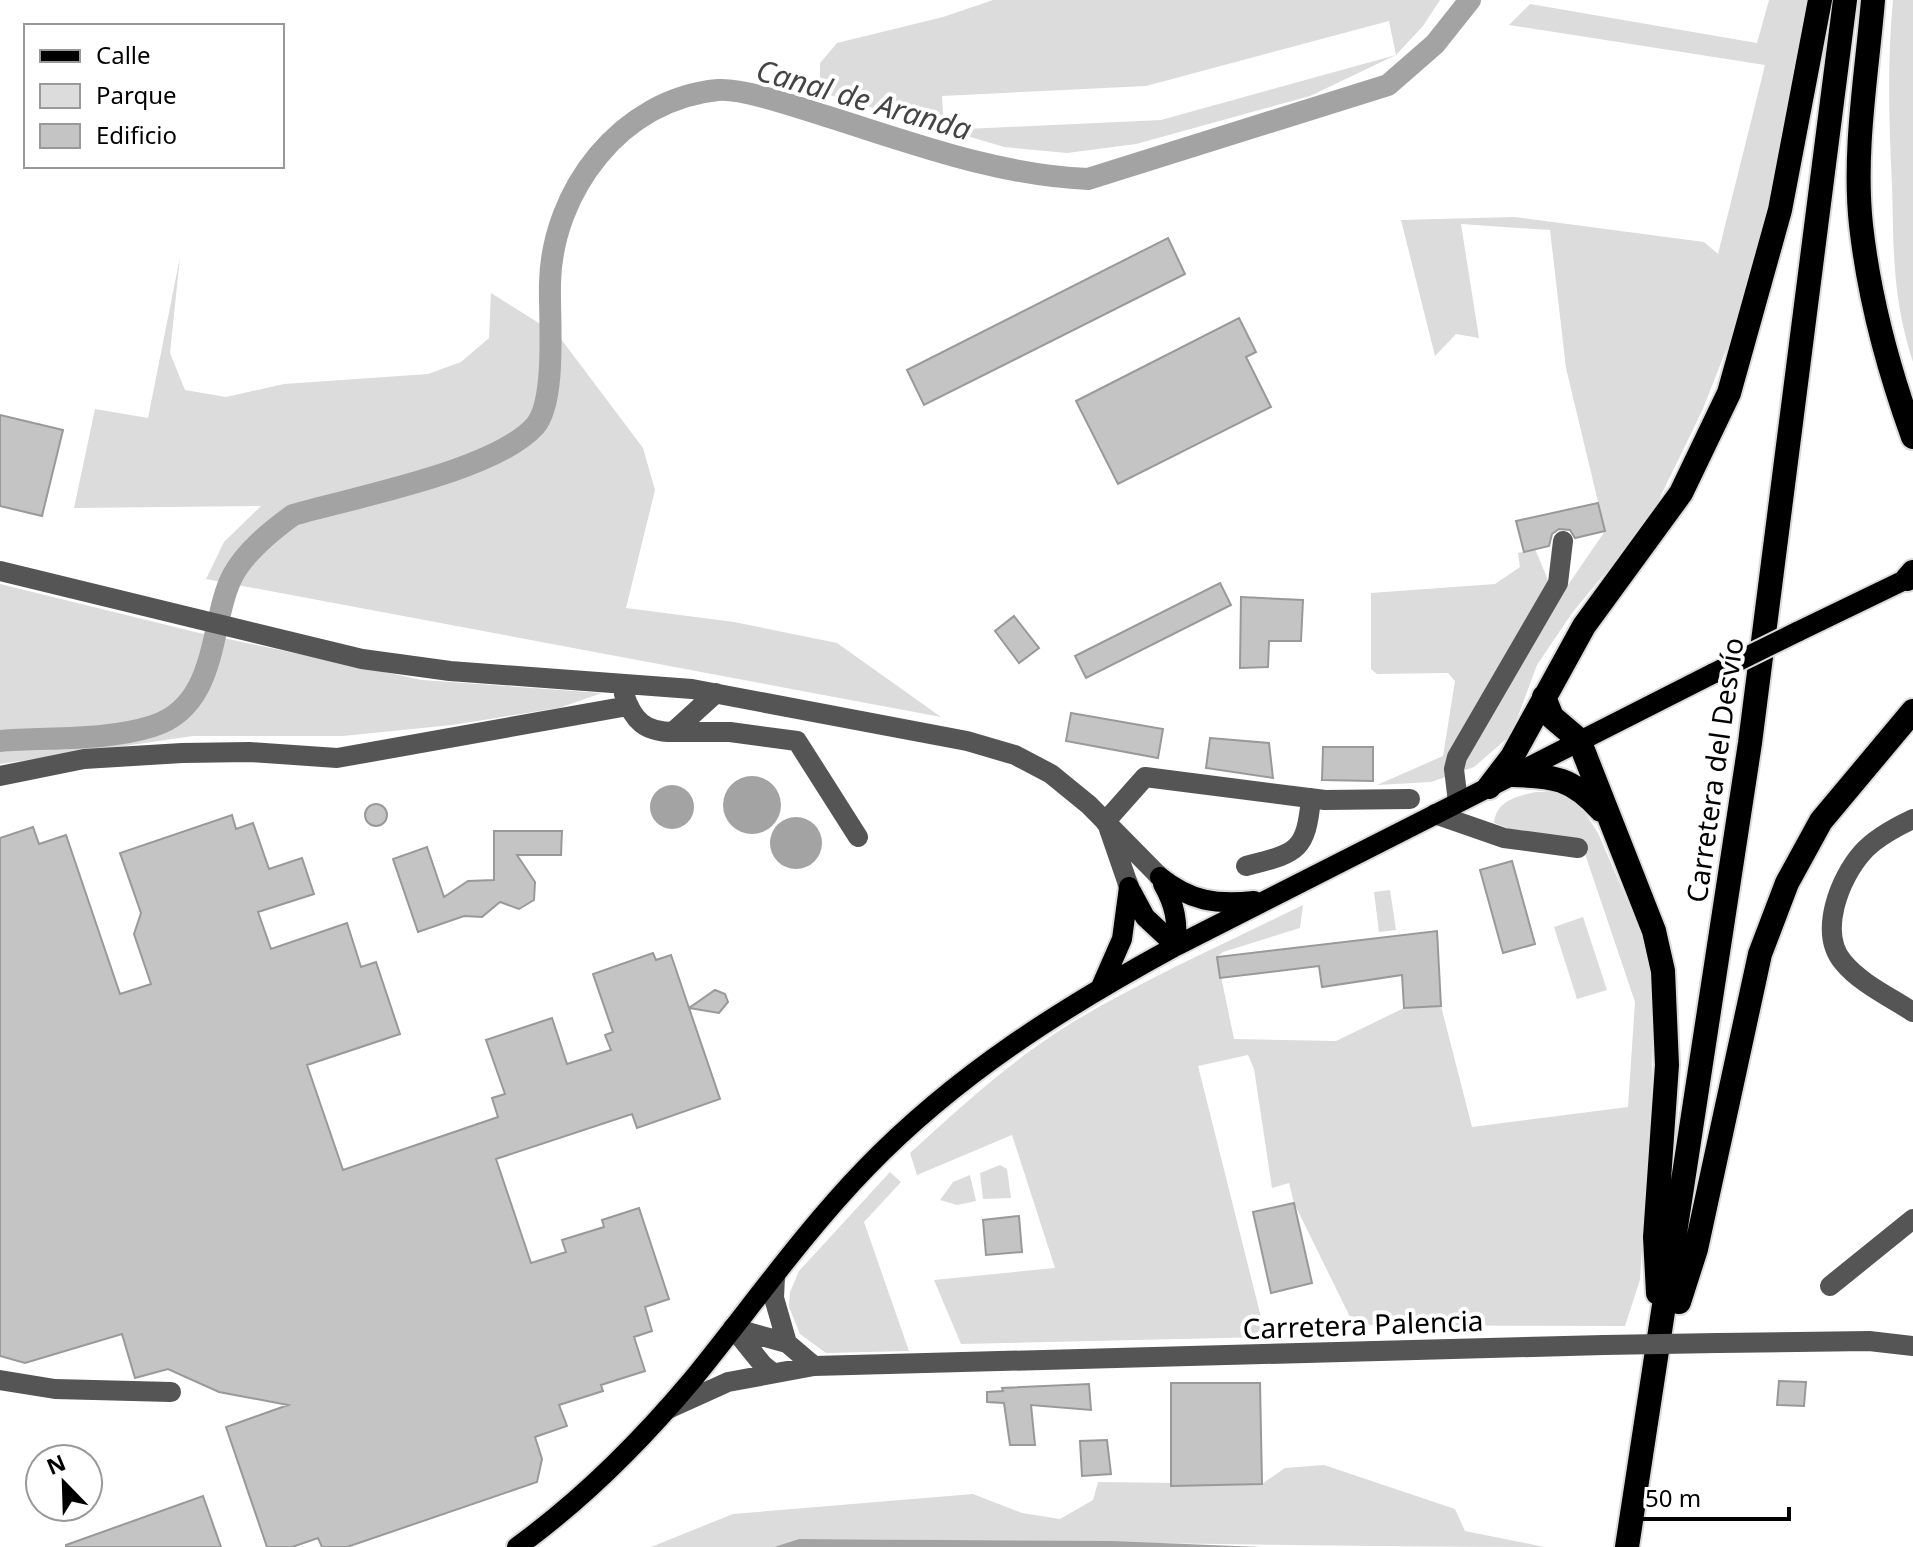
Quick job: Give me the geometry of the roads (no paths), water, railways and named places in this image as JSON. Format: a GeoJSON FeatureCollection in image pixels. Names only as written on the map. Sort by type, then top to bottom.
{"type":"FeatureCollection","features":[{"type":"Feature","properties":{"kind":"highway"},"geometry":{"type":"LineString","coordinates":[[1489,787],[1512,757],[1584,626],[1681,493],[1729,393],[1780,210],[1820,0]]}},
{"type":"Feature","properties":{"kind":"highway","name":"Carretera del Desvío"},"geometry":{"type":"LineString","coordinates":[[1627,1547],[1661,1343],[1750,743],[1845,0]]}},
{"type":"Feature","properties":{"kind":"highway"},"geometry":{"type":"LineString","coordinates":[[1873,0],[1859,168],[1861,223],[1872,298],[1913,437]]}},
{"type":"Feature","properties":{"kind":"highway"},"geometry":{"type":"LineString","coordinates":[[1544,697],[1552,717],[1579,740],[1654,931],[1663,971],[1667,1065],[1655,1237],[1661,1343]]}},
{"type":"Feature","properties":{"kind":"highway"},"geometry":{"type":"LineString","coordinates":[[1656,1373],[1696,1249],[1760,954],[1787,883],[1821,821],[1913,711]]}},
{"type":"Feature","properties":{"kind":"highway"},"geometry":{"type":"LineString","coordinates":[[1513,775],[1549,776],[1578,787],[1611,820]]}},
{"type":"Feature","properties":{"kind":"main road"},"geometry":{"type":"LineString","coordinates":[[517,1547],[574,1502],[666,1410],[863,1170],[942,1095],[1011,1043],[1101,987],[1266,899],[1911,576]]}},
{"type":"Feature","properties":{"kind":"main road"},"geometry":{"type":"LineString","coordinates":[[1160,877],[1180,893],[1221,904],[1266,899]]}},
{"type":"Feature","properties":{"kind":"main road"},"geometry":{"type":"LineString","coordinates":[[1160,877],[1173,902],[1177,923],[1176,946]]}},
{"type":"Feature","properties":{"kind":"main road"},"geometry":{"type":"LineString","coordinates":[[1129,887],[1145,917],[1176,946]]}},
{"type":"Feature","properties":{"kind":"main road"},"geometry":{"type":"LineString","coordinates":[[1101,987],[1122,939],[1129,887]]}},
{"type":"Feature","properties":{"kind":"street"},"geometry":{"type":"LineString","coordinates":[[1458,802],[1454,769],[1457,757],[1558,583],[1563,541]]}},
{"type":"Feature","properties":{"kind":"street"},"geometry":{"type":"LineString","coordinates":[[0,571],[362,659],[450,671],[620,682],[716,693],[967,741],[1015,755],[1051,774],[1160,877]]}},
{"type":"Feature","properties":{"kind":"street"},"geometry":{"type":"LineString","coordinates":[[620,682],[628,706],[642,725],[654,732],[730,732],[797,741],[858,837]]}},
{"type":"Feature","properties":{"kind":"street"},"geometry":{"type":"LineString","coordinates":[[673,732],[716,693]]}},
{"type":"Feature","properties":{"kind":"street"},"geometry":{"type":"LineString","coordinates":[[0,776],[84,759],[182,753],[250,752],[337,758],[628,706]]}},
{"type":"Feature","properties":{"kind":"street"},"geometry":{"type":"LineString","coordinates":[[1105,822],[1145,777],[1311,798],[1410,799]]}},
{"type":"Feature","properties":{"kind":"street"},"geometry":{"type":"LineString","coordinates":[[1246,866],[1279,857],[1296,848],[1305,838],[1311,798]]}},
{"type":"Feature","properties":{"kind":"street"},"geometry":{"type":"LineString","coordinates":[[1435,814],[1504,838],[1578,848]]}},
{"type":"Feature","properties":{"kind":"street"},"geometry":{"type":"LineString","coordinates":[[1913,819],[1861,853],[1838,892],[1831,929],[1840,960],[1860,978],[1913,1012]]}},
{"type":"Feature","properties":{"kind":"street"},"geometry":{"type":"LineString","coordinates":[[1105,822],[1129,887]]}},
{"type":"Feature","properties":{"kind":"street"},"geometry":{"type":"LineString","coordinates":[[1830,1286],[1913,1219]]}},
{"type":"Feature","properties":{"kind":"street"},"geometry":{"type":"LineString","coordinates":[[775,1276],[774,1298],[787,1343]]}},
{"type":"Feature","properties":{"kind":"street"},"geometry":{"type":"LineString","coordinates":[[733,1328],[787,1343],[814,1366]]}},
{"type":"Feature","properties":{"kind":"street"},"geometry":{"type":"LineString","coordinates":[[733,1328],[773,1373]]}},
{"type":"Feature","properties":{"kind":"street","name":"Carretera Palencia"},"geometry":{"type":"LineString","coordinates":[[666,1410],[709,1388],[814,1366],[1604,1345],[1869,1341],[1913,1346]]}},
{"type":"Feature","properties":{"kind":"street"},"geometry":{"type":"LineString","coordinates":[[0,1380],[55,1389],[171,1392]]}},
{"type":"Feature","properties":{"kind":"waterway","name":"Canal de Aranda"},"geometry":{"type":"LineString","coordinates":[[0,741],[116,734],[153,726],[175,715],[190,700],[201,681],[233,575],[252,550],[276,528],[293,515],[457,469],[516,442],[535,426],[542,414],[549,378],[550,283],[554,249],[563,215],[578,184],[598,155],[623,131],[651,111],[683,97],[718,90],[743,92],[989,165],[1088,179],[1388,85],[1435,44],[1470,0]]}}]}
